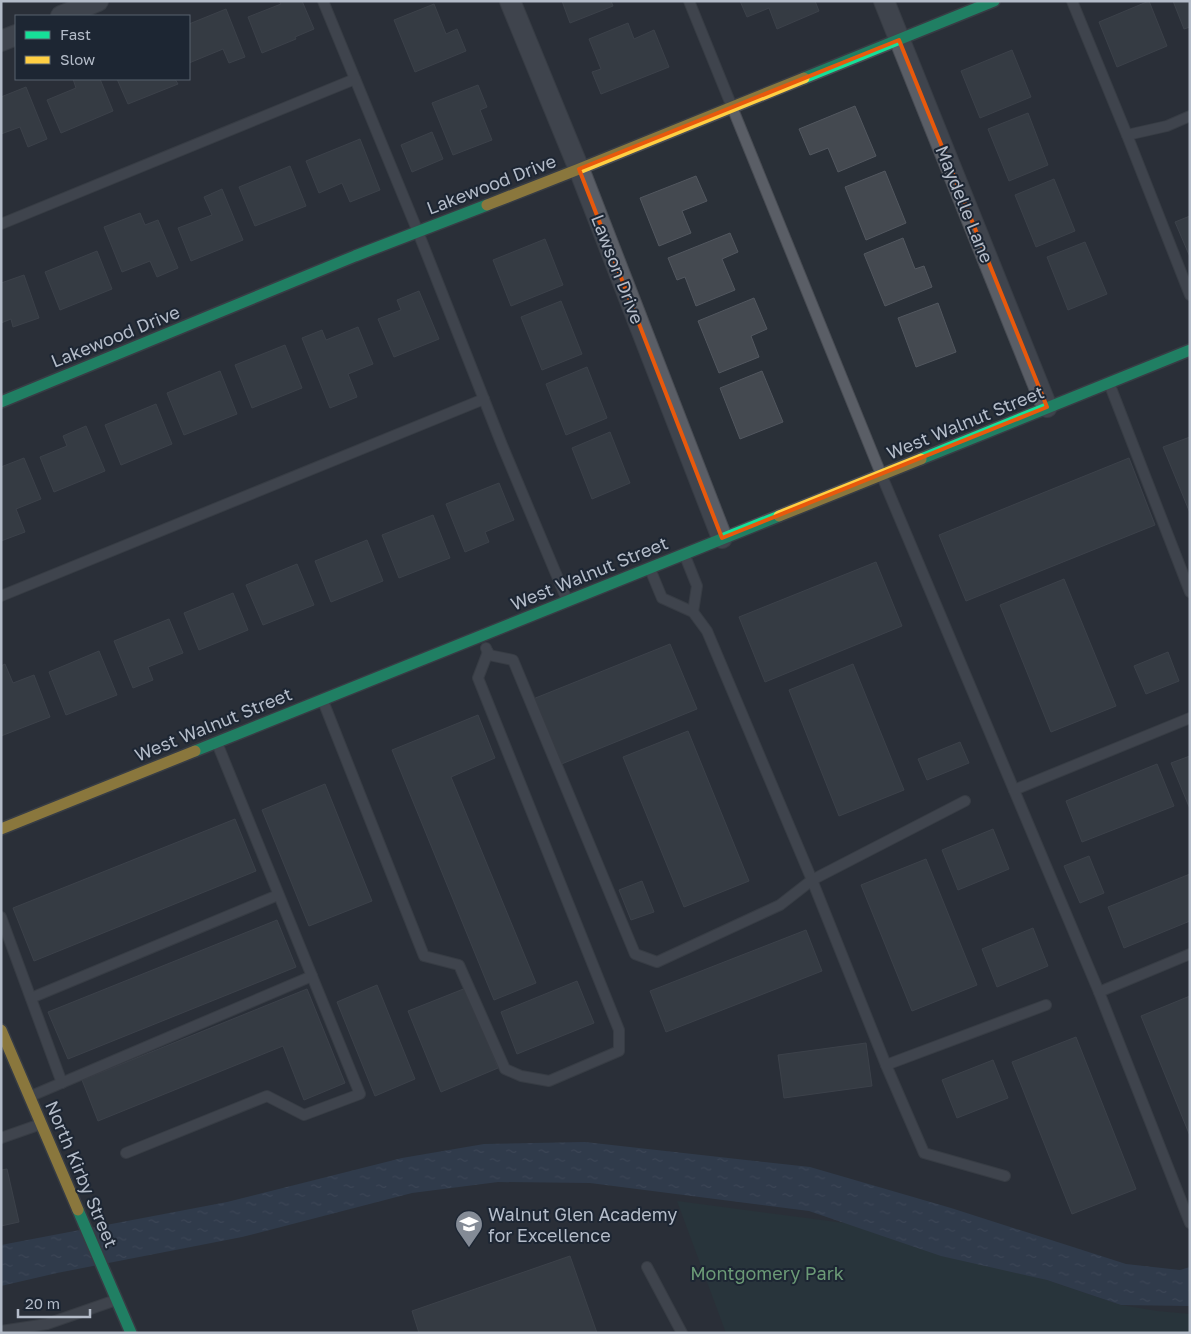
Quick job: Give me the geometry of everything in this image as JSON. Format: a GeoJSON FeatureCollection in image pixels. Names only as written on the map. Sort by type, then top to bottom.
{"type":"FeatureCollection","features":[{"type":"Feature","properties":{"kind":"street"},"geometry":{"type":"LineString","coordinates":[[63,15],[98,1]]}},
{"type":"Feature","properties":{"kind":"street","name":"Lawson Drive"},"geometry":{"type":"LineString","coordinates":[[510,1],[579,168],[722,538]]}},
{"type":"Feature","properties":{"kind":"street","name":"Maydelle Lane"},"geometry":{"type":"LineString","coordinates":[[884,1],[1047,408]]}},
{"type":"Feature","properties":{"kind":"street","name":"Lakewood Drive"},"geometry":{"type":"LineString","coordinates":[[1,402],[355,256],[994,1]]}},
{"type":"Feature","properties":{"kind":"street"},"geometry":{"type":"LineString","coordinates":[[1,41],[15,35]]}},
{"type":"Feature","properties":{"kind":"street","name":"West Walnut Street"},"geometry":{"type":"LineString","coordinates":[[1,829],[1190,350]]}},
{"type":"Feature","properties":{"kind":"street","name":"North Kirby Street"},"geometry":{"type":"LineString","coordinates":[[1,1030],[131,1333]]}},
{"type":"Feature","properties":{"kind":"lane"},"geometry":{"type":"LineString","coordinates":[[323,1],[418,232],[502,445],[568,601]]}},
{"type":"Feature","properties":{"kind":"lane"},"geometry":{"type":"LineString","coordinates":[[689,1],[881,474],[1099,992],[1190,1223]]}},
{"type":"Feature","properties":{"kind":"lane"},"geometry":{"type":"LineString","coordinates":[[1072,1],[1190,295]]}},
{"type":"Feature","properties":{"kind":"lane"},"geometry":{"type":"LineString","coordinates":[[1,224],[355,79]]}},
{"type":"Feature","properties":{"kind":"lane"},"geometry":{"type":"LineString","coordinates":[[1127,135],[1167,126],[1190,116]]}},
{"type":"Feature","properties":{"kind":"lane"},"geometry":{"type":"LineString","coordinates":[[1109,382],[1190,592]]}},
{"type":"Feature","properties":{"kind":"lane"},"geometry":{"type":"LineString","coordinates":[[1,596],[484,399]]}},
{"type":"Feature","properties":{"kind":"lane"},"geometry":{"type":"LineString","coordinates":[[684,554],[697,586],[693,612]]}},
{"type":"Feature","properties":{"kind":"lane"},"geometry":{"type":"LineString","coordinates":[[650,568],[662,598],[693,612],[706,631],[812,880],[924,1153],[1005,1176]]}},
{"type":"Feature","properties":{"kind":"lane"},"geometry":{"type":"LineString","coordinates":[[481,635],[489,655],[513,660],[636,954],[657,962],[780,905],[812,880],[965,801]]}},
{"type":"Feature","properties":{"kind":"lane"},"geometry":{"type":"LineString","coordinates":[[322,699],[424,956],[460,965],[506,1069],[521,1076],[549,1081],[618,1051],[619,1030],[478,678],[488,652]]}},
{"type":"Feature","properties":{"kind":"lane"},"geometry":{"type":"LineString","coordinates":[[1014,790],[1190,718]]}},
{"type":"Feature","properties":{"kind":"lane"},"geometry":{"type":"LineString","coordinates":[[126,1153],[267,1096],[304,1115],[360,1094],[216,742]]}},
{"type":"Feature","properties":{"kind":"lane"},"geometry":{"type":"LineString","coordinates":[[31,998],[278,895]]}},
{"type":"Feature","properties":{"kind":"lane"},"geometry":{"type":"LineString","coordinates":[[1,917],[62,1083]]}},
{"type":"Feature","properties":{"kind":"lane"},"geometry":{"type":"LineString","coordinates":[[1099,992],[1190,954]]}},
{"type":"Feature","properties":{"kind":"lane"},"geometry":{"type":"LineString","coordinates":[[30,1096],[312,976]]}},
{"type":"Feature","properties":{"kind":"lane"},"geometry":{"type":"LineString","coordinates":[[886,1064],[1046,1005]]}},
{"type":"Feature","properties":{"kind":"lane"},"geometry":{"type":"LineString","coordinates":[[1,1138],[42,1124]]}},
{"type":"Feature","properties":{"kind":"lane"},"geometry":{"type":"LineString","coordinates":[[647,1267],[682,1333]]}},
{"type":"Feature","properties":{"kind":"lane"},"geometry":{"type":"LineString","coordinates":[[1,1331],[47,1324],[117,1300]]}},
{"type":"Feature","properties":{"kind":"highlighted area"},"geometry":{"type":"Polygon","coordinates":[[[899,40],[1047,407],[722,538],[579,169],[899,40]]]}},
{"type":"Feature","properties":{"kind":"green space","name":"Montgomery Park"},"geometry":{"type":"Polygon","coordinates":[[[677,1201],[852,1224],[1047,1280],[1121,1305],[1190,1314],[1190,1333],[726,1333],[677,1201]]]}},
{"type":"Feature","properties":{"kind":"water"},"geometry":{"type":"Polygon","coordinates":[[[585,1142],[810,1167],[951,1208],[1126,1264],[1180,1270],[1190,1267],[1190,1306],[1121,1305],[1047,1280],[941,1256],[809,1211],[590,1183],[498,1182],[412,1193],[242,1237],[57,1273],[1,1286],[1,1245],[227,1202],[402,1158],[484,1144],[585,1142]]]}},
{"type":"Feature","properties":{"kind":"building"},"geometry":{"type":"Polygon","coordinates":[[[279,1],[302,1],[314,29],[295,37],[296,39],[262,53],[248,17],[281,4],[279,1]]]}},
{"type":"Feature","properties":{"kind":"building"},"geometry":{"type":"Polygon","coordinates":[[[562,1],[611,1],[613,6],[570,23],[562,1]]]}},
{"type":"Feature","properties":{"kind":"building"},"geometry":{"type":"Polygon","coordinates":[[[740,1],[815,1],[819,11],[777,29],[769,8],[747,17],[740,1]]]}},
{"type":"Feature","properties":{"kind":"building"},"geometry":{"type":"Polygon","coordinates":[[[1149,1],[1167,46],[1117,67],[1099,22],[1149,1]]]}},
{"type":"Feature","properties":{"kind":"building"},"geometry":{"type":"Polygon","coordinates":[[[1173,1],[1190,1],[1190,27],[1184,29],[1173,1]]]}},
{"type":"Feature","properties":{"kind":"building"},"geometry":{"type":"Polygon","coordinates":[[[434,4],[446,34],[457,29],[466,51],[415,72],[394,20],[434,4]]]}},
{"type":"Feature","properties":{"kind":"building"},"geometry":{"type":"Polygon","coordinates":[[[226,9],[245,57],[229,63],[223,49],[190,63],[190,24],[226,9]]]}},
{"type":"Feature","properties":{"kind":"building"},"geometry":{"type":"Polygon","coordinates":[[[628,23],[634,39],[654,30],[669,67],[601,94],[592,72],[601,69],[589,39],[628,23]]]}},
{"type":"Feature","properties":{"kind":"building"},"geometry":{"type":"Polygon","coordinates":[[[1012,50],[1031,97],[980,118],[961,71],[1012,50]]]}},
{"type":"Feature","properties":{"kind":"building"},"geometry":{"type":"Polygon","coordinates":[[[73,80],[100,80],[113,111],[61,133],[47,100],[76,88],[73,80]]]}},
{"type":"Feature","properties":{"kind":"building"},"geometry":{"type":"Polygon","coordinates":[[[117,80],[176,80],[178,84],[128,104],[117,80]]]}},
{"type":"Feature","properties":{"kind":"building"},"geometry":{"type":"Polygon","coordinates":[[[478,85],[487,107],[480,110],[492,140],[453,155],[432,103],[478,85]]]}},
{"type":"Feature","properties":{"kind":"building"},"geometry":{"type":"Polygon","coordinates":[[[26,87],[47,139],[28,147],[20,127],[1,134],[1,97],[26,87]]]}},
{"type":"Feature","properties":{"kind":"building"},"geometry":{"type":"Polygon","coordinates":[[[855,106],[876,156],[838,172],[828,148],[810,155],[799,129],[855,106]]]}},
{"type":"Feature","properties":{"kind":"building"},"geometry":{"type":"Polygon","coordinates":[[[1028,113],[1048,165],[1009,181],[988,129],[1028,113]]]}},
{"type":"Feature","properties":{"kind":"building"},"geometry":{"type":"Polygon","coordinates":[[[432,132],[443,159],[412,172],[401,145],[432,132]]]}},
{"type":"Feature","properties":{"kind":"building"},"geometry":{"type":"Polygon","coordinates":[[[360,139],[380,190],[350,202],[342,183],[319,193],[306,161],[360,139]]]}},
{"type":"Feature","properties":{"kind":"building"},"geometry":{"type":"Polygon","coordinates":[[[290,166],[306,206],[255,226],[239,187],[290,166]]]}},
{"type":"Feature","properties":{"kind":"building"},"geometry":{"type":"Polygon","coordinates":[[[885,171],[906,223],[866,240],[845,187],[885,171]]]}},
{"type":"Feature","properties":{"kind":"building"},"geometry":{"type":"Polygon","coordinates":[[[696,176],[707,201],[682,211],[691,233],[659,246],[640,198],[696,176]]]}},
{"type":"Feature","properties":{"kind":"building"},"geometry":{"type":"Polygon","coordinates":[[[1054,179],[1075,231],[1036,247],[1015,195],[1054,179]]]}},
{"type":"Feature","properties":{"kind":"building"},"geometry":{"type":"Polygon","coordinates":[[[222,189],[243,240],[191,261],[178,228],[212,215],[204,197],[222,189]]]}},
{"type":"Feature","properties":{"kind":"building"},"geometry":{"type":"Polygon","coordinates":[[[140,213],[145,225],[158,220],[178,268],[157,277],[150,261],[122,272],[104,227],[140,213]]]}},
{"type":"Feature","properties":{"kind":"building"},"geometry":{"type":"Polygon","coordinates":[[[1190,216],[1190,257],[1175,222],[1190,216]]]}},
{"type":"Feature","properties":{"kind":"building"},"geometry":{"type":"Polygon","coordinates":[[[730,233],[738,252],[722,259],[735,290],[696,306],[685,277],[677,280],[668,258],[730,233]]]}},
{"type":"Feature","properties":{"kind":"building"},"geometry":{"type":"Polygon","coordinates":[[[903,238],[915,269],[924,266],[932,287],[885,306],[864,254],[903,238]]]}},
{"type":"Feature","properties":{"kind":"building"},"geometry":{"type":"Polygon","coordinates":[[[545,239],[563,285],[511,306],[493,260],[545,239]]]}},
{"type":"Feature","properties":{"kind":"building"},"geometry":{"type":"Polygon","coordinates":[[[1085,242],[1107,294],[1068,310],[1047,257],[1085,242]]]}},
{"type":"Feature","properties":{"kind":"building"},"geometry":{"type":"Polygon","coordinates":[[[97,251],[112,289],[60,310],[45,272],[97,251]]]}},
{"type":"Feature","properties":{"kind":"building"},"geometry":{"type":"Polygon","coordinates":[[[24,275],[39,318],[13,327],[11,319],[1,323],[1,283],[24,275]]]}},
{"type":"Feature","properties":{"kind":"building"},"geometry":{"type":"Polygon","coordinates":[[[419,291],[439,339],[394,357],[378,319],[401,310],[397,300],[419,291]]]}},
{"type":"Feature","properties":{"kind":"building"},"geometry":{"type":"Polygon","coordinates":[[[754,298],[767,329],[751,336],[759,357],[719,373],[698,321],[754,298]]]}},
{"type":"Feature","properties":{"kind":"building"},"geometry":{"type":"Polygon","coordinates":[[[561,301],[582,354],[542,370],[521,317],[561,301]]]}},
{"type":"Feature","properties":{"kind":"building"},"geometry":{"type":"Polygon","coordinates":[[[938,303],[956,352],[916,367],[898,318],[938,303]]]}},
{"type":"Feature","properties":{"kind":"building"},"geometry":{"type":"Polygon","coordinates":[[[358,327],[373,364],[348,374],[357,397],[330,408],[302,338],[322,330],[326,340],[358,327]]]}},
{"type":"Feature","properties":{"kind":"building"},"geometry":{"type":"Polygon","coordinates":[[[285,345],[302,388],[252,408],[235,365],[285,345]]]}},
{"type":"Feature","properties":{"kind":"building"},"geometry":{"type":"Polygon","coordinates":[[[587,367],[607,418],[566,435],[546,384],[587,367]]]}},
{"type":"Feature","properties":{"kind":"building"},"geometry":{"type":"Polygon","coordinates":[[[220,371],[237,414],[184,435],[167,393],[220,371]]]}},
{"type":"Feature","properties":{"kind":"building"},"geometry":{"type":"Polygon","coordinates":[[[762,371],[783,422],[740,439],[720,388],[762,371]]]}},
{"type":"Feature","properties":{"kind":"building"},"geometry":{"type":"Polygon","coordinates":[[[156,404],[172,444],[121,465],[105,425],[156,404]]]}},
{"type":"Feature","properties":{"kind":"building"},"geometry":{"type":"Polygon","coordinates":[[[86,426],[105,471],[54,492],[40,457],[67,446],[63,436],[86,426]]]}},
{"type":"Feature","properties":{"kind":"building"},"geometry":{"type":"Polygon","coordinates":[[[610,432],[630,483],[592,499],[572,448],[610,432]]]}},
{"type":"Feature","properties":{"kind":"building"},"geometry":{"type":"Polygon","coordinates":[[[1190,437],[1190,513],[1163,447],[1190,437]]]}},
{"type":"Feature","properties":{"kind":"building"},"geometry":{"type":"Polygon","coordinates":[[[24,458],[41,499],[16,509],[25,532],[1,541],[1,467],[24,458]]]}},
{"type":"Feature","properties":{"kind":"building"},"geometry":{"type":"Polygon","coordinates":[[[1129,458],[1155,525],[966,601],[939,535],[1129,458]]]}},
{"type":"Feature","properties":{"kind":"building"},"geometry":{"type":"Polygon","coordinates":[[[499,483],[514,520],[485,532],[489,542],[465,552],[446,504],[499,483]]]}},
{"type":"Feature","properties":{"kind":"building"},"geometry":{"type":"Polygon","coordinates":[[[433,515],[450,558],[399,578],[382,535],[433,515]]]}},
{"type":"Feature","properties":{"kind":"building"},"geometry":{"type":"Polygon","coordinates":[[[367,540],[383,581],[331,602],[315,561],[367,540]]]}},
{"type":"Feature","properties":{"kind":"building"},"geometry":{"type":"Polygon","coordinates":[[[876,562],[902,626],[765,682],[739,617],[876,562]]]}},
{"type":"Feature","properties":{"kind":"building"},"geometry":{"type":"Polygon","coordinates":[[[297,564],[314,605],[263,625],[246,585],[297,564]]]}},
{"type":"Feature","properties":{"kind":"building"},"geometry":{"type":"Polygon","coordinates":[[[1064,579],[1116,706],[1051,732],[1000,605],[1064,579]]]}},
{"type":"Feature","properties":{"kind":"building"},"geometry":{"type":"Polygon","coordinates":[[[233,593],[248,630],[199,650],[184,613],[233,593]]]}},
{"type":"Feature","properties":{"kind":"building"},"geometry":{"type":"Polygon","coordinates":[[[169,619],[183,653],[148,667],[153,680],[133,688],[114,641],[169,619]]]}},
{"type":"Feature","properties":{"kind":"building"},"geometry":{"type":"Polygon","coordinates":[[[670,644],[697,709],[559,765],[533,699],[670,644]]]}},
{"type":"Feature","properties":{"kind":"building"},"geometry":{"type":"Polygon","coordinates":[[[99,651],[117,695],[66,715],[49,672],[99,651]]]}},
{"type":"Feature","properties":{"kind":"building"},"geometry":{"type":"Polygon","coordinates":[[[1168,652],[1179,681],[1146,694],[1134,666],[1168,652]]]}},
{"type":"Feature","properties":{"kind":"building"},"geometry":{"type":"Polygon","coordinates":[[[5,664],[13,683],[34,675],[50,717],[1,736],[1,666],[5,664]]]}},
{"type":"Feature","properties":{"kind":"building"},"geometry":{"type":"Polygon","coordinates":[[[853,664],[904,790],[839,816],[789,690],[853,664]]]}},
{"type":"Feature","properties":{"kind":"building"},"geometry":{"type":"Polygon","coordinates":[[[478,715],[495,758],[451,777],[536,983],[494,1000],[392,750],[478,715]]]}},
{"type":"Feature","properties":{"kind":"building"},"geometry":{"type":"Polygon","coordinates":[[[688,731],[749,881],[684,907],[623,757],[688,731]]]}},
{"type":"Feature","properties":{"kind":"building"},"geometry":{"type":"Polygon","coordinates":[[[960,742],[969,763],[927,780],[918,759],[960,742]]]}},
{"type":"Feature","properties":{"kind":"building"},"geometry":{"type":"Polygon","coordinates":[[[1190,756],[1190,809],[1171,763],[1190,756]]]}},
{"type":"Feature","properties":{"kind":"building"},"geometry":{"type":"Polygon","coordinates":[[[1157,764],[1174,806],[1082,842],[1066,801],[1157,764]]]}},
{"type":"Feature","properties":{"kind":"building"},"geometry":{"type":"Polygon","coordinates":[[[325,784],[372,901],[309,926],[262,810],[325,784]]]}},
{"type":"Feature","properties":{"kind":"building"},"geometry":{"type":"Polygon","coordinates":[[[235,819],[256,871],[34,961],[13,908],[235,819]]]}},
{"type":"Feature","properties":{"kind":"building"},"geometry":{"type":"Polygon","coordinates":[[[993,829],[1009,869],[958,890],[942,850],[993,829]]]}},
{"type":"Feature","properties":{"kind":"building"},"geometry":{"type":"Polygon","coordinates":[[[1089,856],[1104,893],[1080,903],[1064,866],[1089,856]]]}},
{"type":"Feature","properties":{"kind":"building"},"geometry":{"type":"Polygon","coordinates":[[[926,859],[977,985],[912,1011],[861,885],[926,859]]]}},
{"type":"Feature","properties":{"kind":"building"},"geometry":{"type":"Polygon","coordinates":[[[1190,874],[1190,921],[1124,948],[1108,907],[1190,874]]]}},
{"type":"Feature","properties":{"kind":"building"},"geometry":{"type":"Polygon","coordinates":[[[642,881],[654,912],[631,920],[619,890],[642,881]]]}},
{"type":"Feature","properties":{"kind":"building"},"geometry":{"type":"Polygon","coordinates":[[[277,920],[296,967],[68,1059],[48,1012],[277,920]]]}},
{"type":"Feature","properties":{"kind":"building"},"geometry":{"type":"Polygon","coordinates":[[[1033,928],[1048,966],[997,987],[982,949],[1033,928]]]}},
{"type":"Feature","properties":{"kind":"building"},"geometry":{"type":"Polygon","coordinates":[[[806,930],[822,971],[666,1032],[650,991],[806,930]]]}},
{"type":"Feature","properties":{"kind":"building"},"geometry":{"type":"Polygon","coordinates":[[[577,981],[594,1023],[517,1054],[501,1012],[577,981]]]}},
{"type":"Feature","properties":{"kind":"building"},"geometry":{"type":"Polygon","coordinates":[[[377,985],[415,1079],[375,1096],[337,1002],[377,985]]]}},
{"type":"Feature","properties":{"kind":"building"},"geometry":{"type":"Polygon","coordinates":[[[466,988],[498,1068],[441,1092],[408,1011],[466,988]]]}},
{"type":"Feature","properties":{"kind":"building"},"geometry":{"type":"Polygon","coordinates":[[[307,989],[345,1083],[304,1100],[283,1046],[98,1121],[82,1080],[307,989]]]}},
{"type":"Feature","properties":{"kind":"building"},"geometry":{"type":"Polygon","coordinates":[[[1190,996],[1190,1136],[1141,1016],[1190,996]]]}},
{"type":"Feature","properties":{"kind":"building"},"geometry":{"type":"Polygon","coordinates":[[[1076,1037],[1136,1189],[1072,1214],[1012,1062],[1076,1037]]]}},
{"type":"Feature","properties":{"kind":"building"},"geometry":{"type":"Polygon","coordinates":[[[866,1043],[872,1086],[784,1098],[778,1055],[866,1043]]]}},
{"type":"Feature","properties":{"kind":"building"},"geometry":{"type":"Polygon","coordinates":[[[993,1060],[1008,1098],[957,1118],[942,1080],[993,1060]]]}},
{"type":"Feature","properties":{"kind":"building"},"geometry":{"type":"Polygon","coordinates":[[[7,1169],[19,1222],[1,1226],[1,1170],[7,1169]]]}},
{"type":"Feature","properties":{"kind":"building"},"geometry":{"type":"Polygon","coordinates":[[[570,1256],[597,1333],[419,1333],[412,1311],[570,1256]]]}},
{"type":"Feature","properties":{"kind":"traffic: fast"},"geometry":{"type":"LineString","coordinates":[[804,78],[994,1]]}},
{"type":"Feature","properties":{"kind":"traffic: fast"},"geometry":{"type":"LineString","coordinates":[[1,402],[355,256],[487,205]]}},
{"type":"Feature","properties":{"kind":"traffic: fast"},"geometry":{"type":"LineString","coordinates":[[921,459],[1190,350]]}},
{"type":"Feature","properties":{"kind":"traffic: fast"},"geometry":{"type":"LineString","coordinates":[[195,751],[779,516]]}},
{"type":"Feature","properties":{"kind":"traffic: fast"},"geometry":{"type":"LineString","coordinates":[[78,1210],[131,1333]]}},
{"type":"Feature","properties":{"kind":"traffic: slow"},"geometry":{"type":"LineString","coordinates":[[487,205],[804,78]]}},
{"type":"Feature","properties":{"kind":"traffic: slow"},"geometry":{"type":"LineString","coordinates":[[779,516],[921,459]]}},
{"type":"Feature","properties":{"kind":"traffic: slow"},"geometry":{"type":"LineString","coordinates":[[1,829],[195,751]]}},
{"type":"Feature","properties":{"kind":"traffic: slow"},"geometry":{"type":"LineString","coordinates":[[1,1030],[78,1210]]}},
{"type":"Feature","properties":{"kind":"place","name":"Walnut Glen Academy for Excellence"},"geometry":{"type":"Point","coordinates":[469,1248]}}]}
